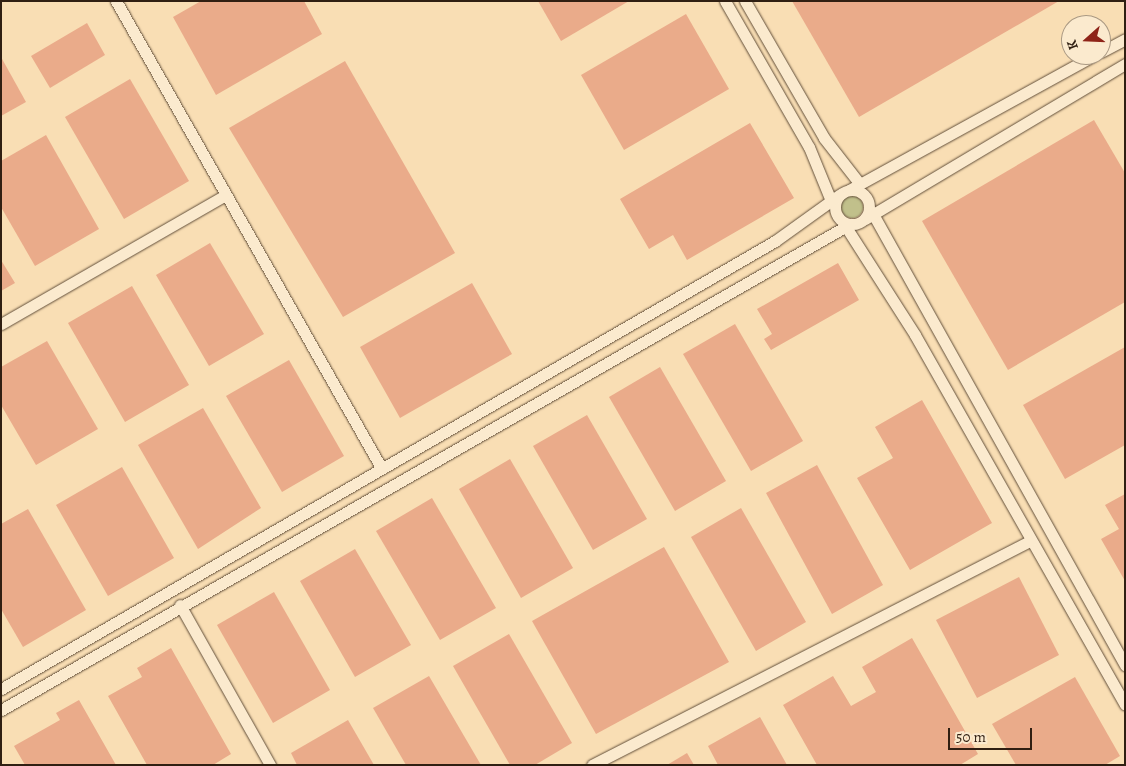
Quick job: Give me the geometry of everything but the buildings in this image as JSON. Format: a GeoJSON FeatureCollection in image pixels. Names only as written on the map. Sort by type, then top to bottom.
{"type":"FeatureCollection","features":[{"type":"Feature","properties":{"kind":"street"},"geometry":{"type":"LineString","coordinates":[[116,1],[382,469]]}},
{"type":"Feature","properties":{"kind":"street"},"geometry":{"type":"LineString","coordinates":[[725,1],[809,147],[840,195],[837,216],[848,226],[915,335],[1030,541],[1125,704]]}},
{"type":"Feature","properties":{"kind":"street"},"geometry":{"type":"LineString","coordinates":[[745,1],[824,138],[860,184]]}},
{"type":"Feature","properties":{"kind":"street"},"geometry":{"type":"LineString","coordinates":[[1111,46],[1125,38]]}},
{"type":"Feature","properties":{"kind":"street"},"geometry":{"type":"LineString","coordinates":[[1,710],[180,605],[848,226],[869,217],[1125,64]]}},
{"type":"Feature","properties":{"kind":"street"},"geometry":{"type":"LineString","coordinates":[[1,688],[775,241],[840,195],[1077,65]]}},
{"type":"Feature","properties":{"kind":"street"},"geometry":{"type":"LineString","coordinates":[[1,324],[225,195]]}},
{"type":"Feature","properties":{"kind":"street"},"geometry":{"type":"LineString","coordinates":[[840,195],[867,198],[869,217],[1125,665]]}},
{"type":"Feature","properties":{"kind":"street"},"geometry":{"type":"LineString","coordinates":[[592,765],[1030,541]]}},
{"type":"Feature","properties":{"kind":"street"},"geometry":{"type":"LineString","coordinates":[[180,605],[270,765]]}},
{"type":"Feature","properties":{"kind":"shaded area"},"geometry":{"type":"Polygon","coordinates":[[[852,196],[862,203],[863,207],[856,217],[852,218],[842,211],[841,207],[848,197],[852,196]]]}}]}
